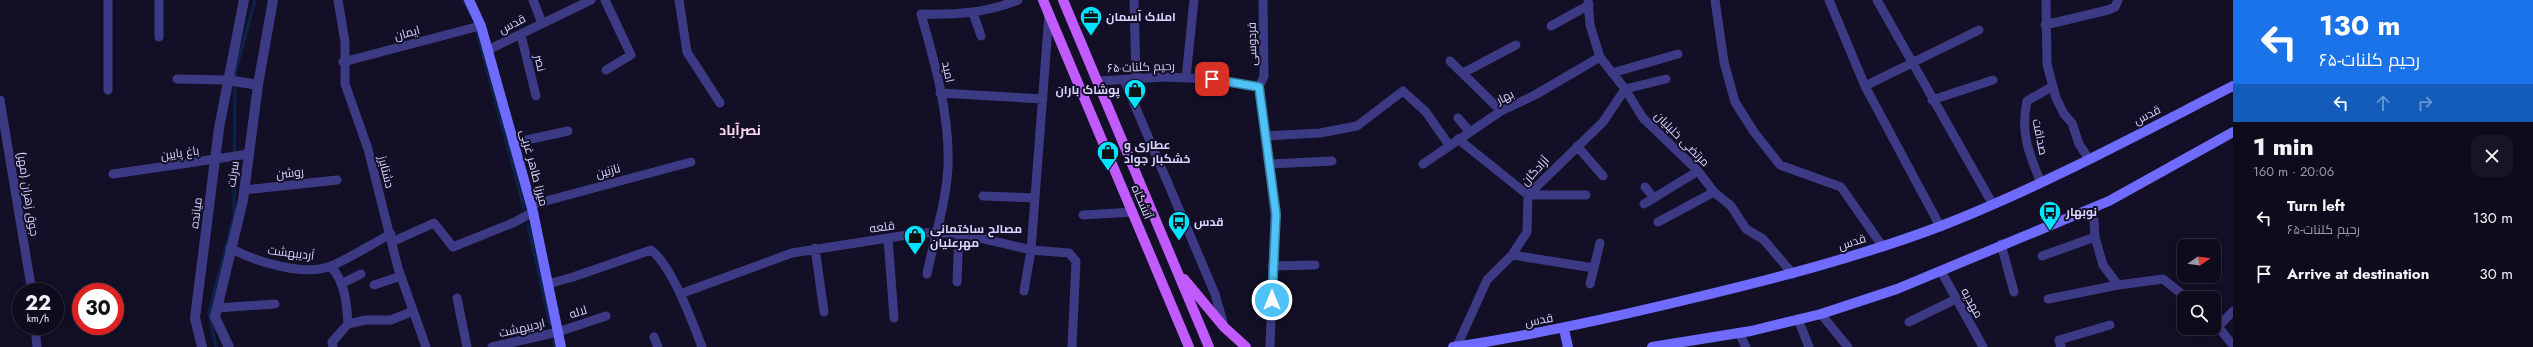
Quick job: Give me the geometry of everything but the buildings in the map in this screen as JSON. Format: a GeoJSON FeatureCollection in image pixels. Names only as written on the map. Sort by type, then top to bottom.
{"type":"FeatureCollection","features":[{"type":"Feature","properties":{"kind":"main road","name":"میرزا طاهر غربی"},"geometry":{"type":"LineString","coordinates":[[469,0],[481,26],[532,208],[561,347]]}},
{"type":"Feature","properties":{"kind":"main road","name":"آتشگاه"},"geometry":{"type":"LineString","coordinates":[[1043,0],[1190,347]]}},
{"type":"Feature","properties":{"kind":"main road","name":"آتشگاه"},"geometry":{"type":"LineString","coordinates":[[1063,0],[1099,81],[1209,347]]}},
{"type":"Feature","properties":{"kind":"main road","name":"قدس"},"geometry":{"type":"LineString","coordinates":[[1453,347],[1564,329],[1794,274],[1883,247],[1940,226],[2041,183],[2233,86]]}},
{"type":"Feature","properties":{"kind":"main road"},"geometry":{"type":"LineString","coordinates":[[1658,346],[1739,333],[1822,314],[1897,289],[2001,244],[2109,201],[2233,132]]}},
{"type":"Feature","properties":{"kind":"main road"},"geometry":{"type":"LineString","coordinates":[[1177,270],[1224,327],[1246,347]]}},
{"type":"Feature","properties":{"kind":"main road"},"geometry":{"type":"LineString","coordinates":[[1564,329],[1568,347]]}},
{"type":"Feature","properties":{"kind":"street"},"geometry":{"type":"LineString","coordinates":[[108,0],[108,90]]}},
{"type":"Feature","properties":{"kind":"street"},"geometry":{"type":"LineString","coordinates":[[158,37],[159,0]]}},
{"type":"Feature","properties":{"kind":"street","name":"میانده"},"geometry":{"type":"LineString","coordinates":[[202,347],[195,318],[215,160],[227,80],[244,0]]}},
{"type":"Feature","properties":{"kind":"street","name":"سرلت"},"geometry":{"type":"LineString","coordinates":[[229,347],[215,317],[244,190],[258,85],[273,0]]}},
{"type":"Feature","properties":{"kind":"street","name":"دشتابرز"},"geometry":{"type":"LineString","coordinates":[[338,0],[345,42],[345,84],[368,149],[401,276],[426,347]]}},
{"type":"Feature","properties":{"kind":"street"},"geometry":{"type":"LineString","coordinates":[[533,0],[542,23]]}},
{"type":"Feature","properties":{"kind":"street","name":"قدس"},"geometry":{"type":"LineString","coordinates":[[488,50],[591,0]]}},
{"type":"Feature","properties":{"kind":"street"},"geometry":{"type":"LineString","coordinates":[[605,0],[631,54],[606,70]]}},
{"type":"Feature","properties":{"kind":"street"},"geometry":{"type":"LineString","coordinates":[[679,0],[688,52],[720,103]]}},
{"type":"Feature","properties":{"kind":"street","name":"امید"},"geometry":{"type":"LineString","coordinates":[[927,274],[935,233],[944,199],[948,166],[940,93],[921,14],[973,13],[1002,7],[1018,0]]}},
{"type":"Feature","properties":{"kind":"street"},"geometry":{"type":"LineString","coordinates":[[1134,0],[1136,79]]}},
{"type":"Feature","properties":{"kind":"street"},"geometry":{"type":"LineString","coordinates":[[1186,78],[1194,0]]}},
{"type":"Feature","properties":{"kind":"street","name":"فردوسی"},"geometry":{"type":"LineString","coordinates":[[1259,87],[1264,76],[1263,0]]}},
{"type":"Feature","properties":{"kind":"street"},"geometry":{"type":"LineString","coordinates":[[1715,0],[1724,62],[1735,102],[1754,132],[1780,165],[1840,187],[1883,247]]}},
{"type":"Feature","properties":{"kind":"street"},"geometry":{"type":"LineString","coordinates":[[1829,0],[1865,86],[1940,226]]}},
{"type":"Feature","properties":{"kind":"street"},"geometry":{"type":"LineString","coordinates":[[1877,0],[1932,100],[1992,203]]}},
{"type":"Feature","properties":{"kind":"street"},"geometry":{"type":"LineString","coordinates":[[2046,0],[2047,64],[2053,86],[2064,114],[2072,123],[2079,144],[2089,160]]}},
{"type":"Feature","properties":{"kind":"street"},"geometry":{"type":"LineString","coordinates":[[2046,25],[2108,10],[2115,7],[2118,0]]}},
{"type":"Feature","properties":{"kind":"street"},"geometry":{"type":"LineString","coordinates":[[1551,26],[1588,3]]}},
{"type":"Feature","properties":{"kind":"street","name":"مرتضی خلیلیان"},"geometry":{"type":"LineString","coordinates":[[1588,3],[1590,25],[1600,57],[1625,89],[1643,118],[1698,171],[1714,192],[1732,206],[1746,229],[1763,239],[1794,274]]}},
{"type":"Feature","properties":{"kind":"street"},"geometry":{"type":"LineString","coordinates":[[973,13],[981,36]]}},
{"type":"Feature","properties":{"kind":"street"},"geometry":{"type":"LineString","coordinates":[[1024,291],[1031,250],[1049,14]]}},
{"type":"Feature","properties":{"kind":"street","name":"ایمان"},"geometry":{"type":"LineString","coordinates":[[344,62],[476,27]]}},
{"type":"Feature","properties":{"kind":"street"},"geometry":{"type":"LineString","coordinates":[[1865,86],[1911,62],[1979,30]]}},
{"type":"Feature","properties":{"kind":"street","name":"نصر"},"geometry":{"type":"LineString","coordinates":[[521,34],[536,96]]}},
{"type":"Feature","properties":{"kind":"street"},"geometry":{"type":"LineString","coordinates":[[1463,73],[1516,45]]}},
{"type":"Feature","properties":{"kind":"street"},"geometry":{"type":"LineString","coordinates":[[1612,73],[1678,54]]}},
{"type":"Feature","properties":{"kind":"street","name":"بهار"},"geometry":{"type":"LineString","coordinates":[[1423,164],[1469,131],[1501,111],[1535,95],[1600,57]]}},
{"type":"Feature","properties":{"kind":"street"},"geometry":{"type":"LineString","coordinates":[[1450,61],[1501,111]]}},
{"type":"Feature","properties":{"kind":"street","name":"۶۵-رحیم کلنات"},"geometry":{"type":"LineString","coordinates":[[1099,81],[1186,78],[1212,79],[1259,87]]}},
{"type":"Feature","properties":{"kind":"street"},"geometry":{"type":"LineString","coordinates":[[177,79],[227,80],[258,85]]}},
{"type":"Feature","properties":{"kind":"street"},"geometry":{"type":"LineString","coordinates":[[1625,89],[1666,79]]}},
{"type":"Feature","properties":{"kind":"street"},"geometry":{"type":"LineString","coordinates":[[1124,80],[1215,294],[1224,327]]}},
{"type":"Feature","properties":{"kind":"street"},"geometry":{"type":"LineString","coordinates":[[1932,100],[1993,80]]}},
{"type":"Feature","properties":{"kind":"street","name":"صداقت"},"geometry":{"type":"LineString","coordinates":[[2041,183],[2028,153],[2023,122],[2027,102],[2053,86]]}},
{"type":"Feature","properties":{"kind":"street"},"geometry":{"type":"LineString","coordinates":[[1259,87],[1276,214],[1272,266],[1270,347]]}},
{"type":"Feature","properties":{"kind":"street","name":"آزادگان"},"geometry":{"type":"LineString","coordinates":[[1457,346],[1487,280],[1512,255],[1527,232],[1528,195],[1603,122],[1625,89]]}},
{"type":"Feature","properties":{"kind":"street"},"geometry":{"type":"LineString","coordinates":[[1265,136],[1320,133],[1357,126],[1403,91],[1426,112],[1449,145]]}},
{"type":"Feature","properties":{"kind":"street"},"geometry":{"type":"LineString","coordinates":[[940,93],[1043,98]]}},
{"type":"Feature","properties":{"kind":"street","name":"جوق زهران (مهر)"},"geometry":{"type":"LineString","coordinates":[[0,100],[30,283]]}},
{"type":"Feature","properties":{"kind":"street"},"geometry":{"type":"LineString","coordinates":[[1458,118],[1469,131]]}},
{"type":"Feature","properties":{"kind":"street"},"geometry":{"type":"LineString","coordinates":[[514,143],[568,131]]}},
{"type":"Feature","properties":{"kind":"street"},"geometry":{"type":"LineString","coordinates":[[1458,139],[1528,195],[1586,195]]}},
{"type":"Feature","properties":{"kind":"street"},"geometry":{"type":"LineString","coordinates":[[1577,146],[1603,176]]}},
{"type":"Feature","properties":{"kind":"street","name":"باغ پایین"},"geometry":{"type":"LineString","coordinates":[[113,174],[249,154]]}},
{"type":"Feature","properties":{"kind":"street"},"geometry":{"type":"LineString","coordinates":[[1270,164],[1332,161]]}},
{"type":"Feature","properties":{"kind":"street","name":"نازنین"},"geometry":{"type":"LineString","coordinates":[[392,238],[434,223],[453,247],[515,222],[532,208],[691,162]]}},
{"type":"Feature","properties":{"kind":"street"},"geometry":{"type":"LineString","coordinates":[[1644,204],[1698,171]]}},
{"type":"Feature","properties":{"kind":"street","name":"روشن"},"geometry":{"type":"LineString","coordinates":[[244,190],[337,180]]}},
{"type":"Feature","properties":{"kind":"street"},"geometry":{"type":"LineString","coordinates":[[1645,187],[1654,198]]}},
{"type":"Feature","properties":{"kind":"street"},"geometry":{"type":"LineString","coordinates":[[1658,222],[1714,192]]}},
{"type":"Feature","properties":{"kind":"street"},"geometry":{"type":"LineString","coordinates":[[983,196],[1035,198]]}},
{"type":"Feature","properties":{"kind":"street"},"geometry":{"type":"LineString","coordinates":[[2093,207],[2095,237],[2103,265],[2118,285]]}},
{"type":"Feature","properties":{"kind":"street"},"geometry":{"type":"LineString","coordinates":[[1083,214],[1133,212]]}},
{"type":"Feature","properties":{"kind":"street","name":"قلعه"},"geometry":{"type":"LineString","coordinates":[[680,294],[766,261],[815,248],[920,233],[959,233],[1031,250],[1069,253],[1074,256],[1076,262],[1072,347]]}},
{"type":"Feature","properties":{"kind":"street"},"geometry":{"type":"LineString","coordinates":[[957,282],[959,233]]}},
{"type":"Feature","properties":{"kind":"street"},"geometry":{"type":"LineString","coordinates":[[2042,256],[2095,237]]}},
{"type":"Feature","properties":{"kind":"street","name":"اُردیبهشت"},"geometry":{"type":"LineString","coordinates":[[230,248],[248,258],[274,264],[310,269],[331,267],[392,238]]}},
{"type":"Feature","properties":{"kind":"street"},"geometry":{"type":"LineString","coordinates":[[888,238],[894,318]]}},
{"type":"Feature","properties":{"kind":"street"},"geometry":{"type":"LineString","coordinates":[[1590,284],[1600,243]]}},
{"type":"Feature","properties":{"kind":"street"},"geometry":{"type":"LineString","coordinates":[[2001,244],[2014,292]]}},
{"type":"Feature","properties":{"kind":"street"},"geometry":{"type":"LineString","coordinates":[[815,248],[824,312]]}},
{"type":"Feature","properties":{"kind":"street"},"geometry":{"type":"LineString","coordinates":[[548,284],[573,278],[651,250],[661,260],[680,294],[702,347]]}},
{"type":"Feature","properties":{"kind":"street"},"geometry":{"type":"LineString","coordinates":[[1512,255],[1594,268]]}},
{"type":"Feature","properties":{"kind":"street"},"geometry":{"type":"LineString","coordinates":[[1272,266],[1315,265]]}},
{"type":"Feature","properties":{"kind":"street"},"geometry":{"type":"LineString","coordinates":[[331,267],[337,273],[341,284],[348,324]]}},
{"type":"Feature","properties":{"kind":"street","name":"مهدیه"},"geometry":{"type":"LineString","coordinates":[[1941,271],[1983,347]]}},
{"type":"Feature","properties":{"kind":"street"},"geometry":{"type":"LineString","coordinates":[[341,284],[361,274]]}},
{"type":"Feature","properties":{"kind":"street"},"geometry":{"type":"LineString","coordinates":[[374,285],[401,276]]}},
{"type":"Feature","properties":{"kind":"street"},"geometry":{"type":"LineString","coordinates":[[2048,299],[2118,285],[2162,279],[2178,291]]}},
{"type":"Feature","properties":{"kind":"street"},"geometry":{"type":"LineString","coordinates":[[457,298],[467,347]]}},
{"type":"Feature","properties":{"kind":"street"},"geometry":{"type":"LineString","coordinates":[[1909,322],[1956,299]]}},
{"type":"Feature","properties":{"kind":"street"},"geometry":{"type":"LineString","coordinates":[[217,308],[276,304]]}},
{"type":"Feature","properties":{"kind":"street"},"geometry":{"type":"LineString","coordinates":[[333,347],[332,342],[348,324],[366,320],[391,320],[413,311]]}},
{"type":"Feature","properties":{"kind":"street"},"geometry":{"type":"LineString","coordinates":[[2221,320],[2233,312]]}},
{"type":"Feature","properties":{"kind":"street"},"geometry":{"type":"LineString","coordinates":[[1822,314],[1848,347]]}},
{"type":"Feature","properties":{"kind":"street","name":"لاله"},"geometry":{"type":"LineString","coordinates":[[558,332],[606,316]]}},
{"type":"Feature","properties":{"kind":"street"},"geometry":{"type":"LineString","coordinates":[[1798,319],[1809,347]]}},
{"type":"Feature","properties":{"kind":"street"},"geometry":{"type":"LineString","coordinates":[[2061,347],[2059,340],[2110,325]]}},
{"type":"Feature","properties":{"kind":"street"},"geometry":{"type":"LineString","coordinates":[[2221,330],[2233,345]]}},
{"type":"Feature","properties":{"kind":"street","name":"اردیبهشت"},"geometry":{"type":"LineString","coordinates":[[492,347],[558,332]]}},
{"type":"Feature","properties":{"kind":"street"},"geometry":{"type":"LineString","coordinates":[[1739,333],[1746,347]]}},
{"type":"Feature","properties":{"kind":"street"},"geometry":{"type":"LineString","coordinates":[[36,335],[37,347]]}},
{"type":"Feature","properties":{"kind":"street"},"geometry":{"type":"LineString","coordinates":[[654,337],[658,347]]}},
{"type":"Feature","properties":{"kind":"waterway"},"geometry":{"type":"LineString","coordinates":[[216,347],[209,313],[234,216],[235,73],[255,0]]}},
{"type":"Feature","properties":{"kind":"waterway"},"geometry":{"type":"LineString","coordinates":[[463,0],[470,13]]}},
{"type":"Feature","properties":{"kind":"waterway"},"geometry":{"type":"LineString","coordinates":[[476,28],[524,208]]}},
{"type":"Feature","properties":{"kind":"waterway"},"geometry":{"type":"LineString","coordinates":[[528,225],[550,324]]}},
{"type":"Feature","properties":{"kind":"waterway"},"geometry":{"type":"LineString","coordinates":[[554,342],[555,347]]}},
{"type":"Feature","properties":{"kind":"place","name":"املاک آسمان"},"geometry":{"type":"Point","coordinates":[1091,36]}},
{"type":"Feature","properties":{"kind":"place","name":"پوشاک باران"},"geometry":{"type":"Point","coordinates":[1135,110]}},
{"type":"Feature","properties":{"kind":"place","name":"عطاری و خشکبار جواد"},"geometry":{"type":"Point","coordinates":[1108,172]}},
{"type":"Feature","properties":{"kind":"place","name":"نوبهار"},"geometry":{"type":"Point","coordinates":[2050,232]}},
{"type":"Feature","properties":{"kind":"place","name":"قدس"},"geometry":{"type":"Point","coordinates":[1179,242]}},
{"type":"Feature","properties":{"kind":"place","name":"مصالح ساختمانی مهرعلیان"},"geometry":{"type":"Point","coordinates":[915,256]}},
{"type":"Feature","properties":{"kind":"district","name":"نصرآباد"},"geometry":{"type":"Point","coordinates":[740,130]}},
{"type":"Feature","properties":{"kind":"route"},"geometry":{"type":"LineString","coordinates":[[1212,79],[1259,87],[1276,214],[1272,266],[1272,300]]}}]}
